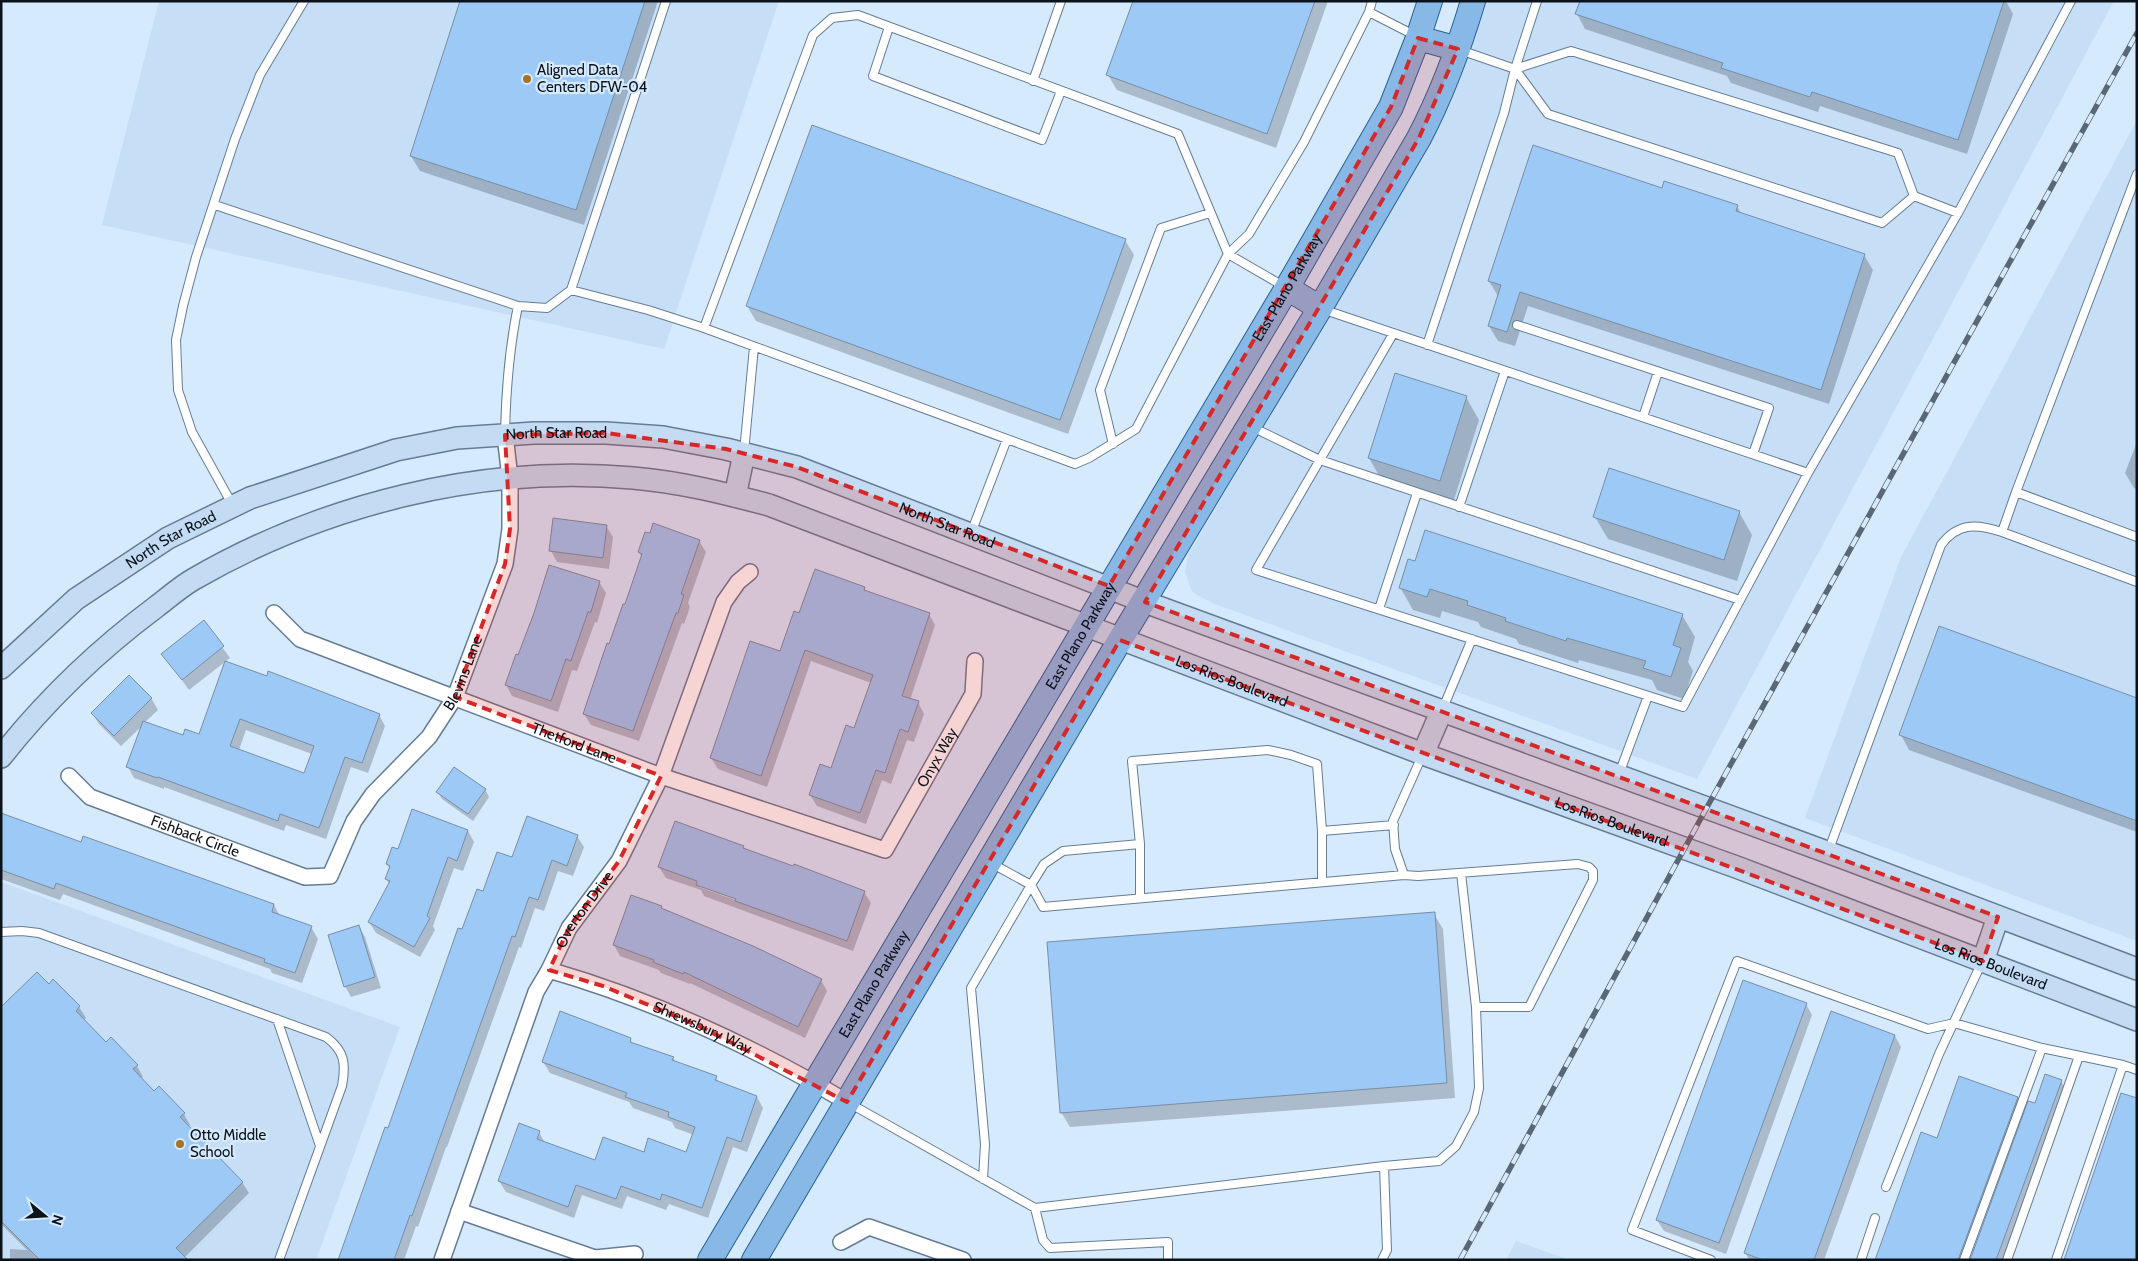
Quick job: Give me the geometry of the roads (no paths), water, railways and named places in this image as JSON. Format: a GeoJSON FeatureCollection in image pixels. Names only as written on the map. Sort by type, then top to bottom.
{"type":"FeatureCollection","features":[{"type":"Feature","properties":{"kind":"main road","name":"East Plano Parkway"},"geometry":{"type":"LineString","coordinates":[[710,1260],[1287,288],[1391,107],[1418,38],[1430,1]]}},
{"type":"Feature","properties":{"kind":"main road"},"geometry":{"type":"LineString","coordinates":[[754,1260],[1120,640],[1145,602],[1320,308],[1419,138],[1432,113],[1458,50],[1473,1]]}},
{"type":"Feature","properties":{"kind":"main road"},"geometry":{"type":"LineString","coordinates":[[1418,38],[1458,50]]}},
{"type":"Feature","properties":{"kind":"main road"},"geometry":{"type":"LineString","coordinates":[[1287,288],[1320,308]]}},
{"type":"Feature","properties":{"kind":"main road","name":"North Star Road"},"geometry":{"type":"LineString","coordinates":[[1,668],[76,599],[168,538],[250,498],[329,470],[396,450],[457,438],[534,433],[615,433],[663,437],[744,454],[797,468],[1109,586],[1145,602]]}},
{"type":"Feature","properties":{"kind":"main road"},"geometry":{"type":"LineString","coordinates":[[735,496],[744,454]]}},
{"type":"Feature","properties":{"kind":"main road"},"geometry":{"type":"LineString","coordinates":[[1,757],[26,726],[82,667],[132,625],[192,580],[258,546],[324,519],[436,487],[510,478],[565,475],[633,478],[699,487],[735,496],[769,505],[1085,626]]}},
{"type":"Feature","properties":{"kind":"main road"},"geometry":{"type":"LineString","coordinates":[[1145,602],[1828,852],[2137,969]]}},
{"type":"Feature","properties":{"kind":"main road","name":"Los Rios Boulevard"},"geometry":{"type":"LineString","coordinates":[[1085,626],[1423,754],[1739,868],[2137,1020]]}},
{"type":"Feature","properties":{"kind":"main road"},"geometry":{"type":"LineString","coordinates":[[1423,754],[1442,710]]}},
{"type":"Feature","properties":{"kind":"main road"},"geometry":{"type":"LineString","coordinates":[[957,843],[989,862]]}},
{"type":"Feature","properties":{"kind":"main road"},"geometry":{"type":"LineString","coordinates":[[1983,961],[1998,917]]}},
{"type":"Feature","properties":{"kind":"street","name":"Blevins Lane"},"geometry":{"type":"LineString","coordinates":[[330,876],[354,821],[373,794],[429,736],[455,697],[505,564],[510,529],[510,478],[505,435]]}},
{"type":"Feature","properties":{"kind":"street","name":"Overton Drive"},"geometry":{"type":"LineString","coordinates":[[442,1260],[536,992],[569,928],[619,861],[661,776],[724,602],[738,582],[750,572]]}},
{"type":"Feature","properties":{"kind":"street","name":"Thetford Lane"},"geometry":{"type":"LineString","coordinates":[[274,613],[300,639],[661,776],[885,850]]}},
{"type":"Feature","properties":{"kind":"street","name":"Onyx Way"},"geometry":{"type":"LineString","coordinates":[[885,850],[973,694],[975,661]]}},
{"type":"Feature","properties":{"kind":"street","name":"Fishback Circle"},"geometry":{"type":"LineString","coordinates":[[68,776],[90,796],[305,877],[330,876]]}},
{"type":"Feature","properties":{"kind":"street","name":"Shrewsbury Way"},"geometry":{"type":"LineString","coordinates":[[549,970],[604,986],[699,1026],[815,1083],[847,1102]]}},
{"type":"Feature","properties":{"kind":"street"},"geometry":{"type":"LineString","coordinates":[[459,1211],[596,1258],[635,1254]]}},
{"type":"Feature","properties":{"kind":"street"},"geometry":{"type":"LineString","coordinates":[[841,1242],[869,1227],[963,1260]]}},
{"type":"Feature","properties":{"kind":"lane"},"geometry":{"type":"LineString","coordinates":[[233,506],[192,432],[178,390],[176,340],[196,257],[215,205],[235,139],[260,75],[304,1]]}},
{"type":"Feature","properties":{"kind":"lane"},"geometry":{"type":"LineString","coordinates":[[215,205],[518,306],[547,308],[571,290],[666,1]]}},
{"type":"Feature","properties":{"kind":"lane"},"geometry":{"type":"LineString","coordinates":[[1033,81],[1061,1]]}},
{"type":"Feature","properties":{"kind":"lane"},"geometry":{"type":"LineString","coordinates":[[571,290],[648,310],[704,328],[1075,464],[1089,458],[1136,429],[1228,254],[1249,234],[1304,142],[1369,12],[1372,1]]}},
{"type":"Feature","properties":{"kind":"lane"},"geometry":{"type":"LineString","coordinates":[[1427,345],[1504,113],[1515,68],[1536,1]]}},
{"type":"Feature","properties":{"kind":"lane"},"geometry":{"type":"LineString","coordinates":[[1394,334],[1256,570],[1683,707],[1808,473],[1958,213],[2071,1]]}},
{"type":"Feature","properties":{"kind":"lane"},"geometry":{"type":"LineString","coordinates":[[1369,12],[1418,38]]}},
{"type":"Feature","properties":{"kind":"lane"},"geometry":{"type":"LineString","coordinates":[[704,328],[813,35],[832,18],[858,16],[1178,134],[1228,254],[1287,288]]}},
{"type":"Feature","properties":{"kind":"lane"},"geometry":{"type":"LineString","coordinates":[[889,27],[872,76],[1042,140],[1061,91]]}},
{"type":"Feature","properties":{"kind":"lane"},"geometry":{"type":"LineString","coordinates":[[1458,50],[1515,68],[1571,51],[1898,153],[1914,196],[1958,213]]}},
{"type":"Feature","properties":{"kind":"lane"},"geometry":{"type":"LineString","coordinates":[[1515,68],[1548,114],[1882,223],[1914,196]]}},
{"type":"Feature","properties":{"kind":"lane"},"geometry":{"type":"LineString","coordinates":[[2002,532],[2137,174]]}},
{"type":"Feature","properties":{"kind":"lane"},"geometry":{"type":"LineString","coordinates":[[1112,444],[1100,390],[1161,228],[1210,213]]}},
{"type":"Feature","properties":{"kind":"lane"},"geometry":{"type":"LineString","coordinates":[[505,435],[506,385],[510,343],[518,306]]}},
{"type":"Feature","properties":{"kind":"lane"},"geometry":{"type":"LineString","coordinates":[[1320,308],[1808,473]]}},
{"type":"Feature","properties":{"kind":"lane"},"geometry":{"type":"LineString","coordinates":[[1517,325],[1769,408],[1753,454]]}},
{"type":"Feature","properties":{"kind":"lane"},"geometry":{"type":"LineString","coordinates":[[744,454],[754,347]]}},
{"type":"Feature","properties":{"kind":"lane"},"geometry":{"type":"LineString","coordinates":[[1459,507],[1506,372]]}},
{"type":"Feature","properties":{"kind":"lane"},"geometry":{"type":"LineString","coordinates":[[1643,418],[1658,372]]}},
{"type":"Feature","properties":{"kind":"lane"},"geometry":{"type":"LineString","coordinates":[[1250,426],[1320,460],[1740,600]]}},
{"type":"Feature","properties":{"kind":"lane"},"geometry":{"type":"LineString","coordinates":[[970,534],[1007,439]]}},
{"type":"Feature","properties":{"kind":"lane"},"geometry":{"type":"LineString","coordinates":[[2016,492],[2137,536]]}},
{"type":"Feature","properties":{"kind":"lane"},"geometry":{"type":"LineString","coordinates":[[1379,609],[1417,493]]}},
{"type":"Feature","properties":{"kind":"lane"},"geometry":{"type":"LineString","coordinates":[[1828,852],[1941,545],[1949,535],[1971,526],[1985,526],[2137,582]]}},
{"type":"Feature","properties":{"kind":"lane"},"geometry":{"type":"LineString","coordinates":[[1442,710],[1472,639]]}},
{"type":"Feature","properties":{"kind":"lane"},"geometry":{"type":"LineString","coordinates":[[1618,776],[1648,696]]}},
{"type":"Feature","properties":{"kind":"lane"},"geometry":{"type":"LineString","coordinates":[[1140,898],[1140,844],[1132,761],[1268,750],[1317,764],[1322,831],[1322,882]]}},
{"type":"Feature","properties":{"kind":"lane"},"geometry":{"type":"LineString","coordinates":[[1404,874],[1395,849],[1393,821],[1423,754]]}},
{"type":"Feature","properties":{"kind":"lane"},"geometry":{"type":"LineString","coordinates":[[1322,831],[1394,825]]}},
{"type":"Feature","properties":{"kind":"lane"},"geometry":{"type":"LineString","coordinates":[[983,1178],[985,1144],[971,988],[1044,864],[1063,851],[1140,844]]}},
{"type":"Feature","properties":{"kind":"lane"},"geometry":{"type":"LineString","coordinates":[[989,862],[1031,885],[1044,907],[1404,874],[1418,876],[1578,864],[1589,866],[1593,871],[1593,880],[1528,1007],[1476,1007]]}},
{"type":"Feature","properties":{"kind":"lane"},"geometry":{"type":"LineString","coordinates":[[847,1102],[1035,1208],[1440,1160],[1456,1146],[1474,1112],[1480,1088],[1476,1007],[1461,873]]}},
{"type":"Feature","properties":{"kind":"lane"},"geometry":{"type":"LineString","coordinates":[[1,932],[22,931],[39,933],[326,1037],[337,1045],[343,1058],[345,1072],[342,1086],[279,1260]]}},
{"type":"Feature","properties":{"kind":"lane"},"geometry":{"type":"LineString","coordinates":[[1711,1260],[1632,1230],[1737,961],[1928,1029],[1954,1023],[2042,1048],[2123,1065],[2137,1070]]}},
{"type":"Feature","properties":{"kind":"lane"},"geometry":{"type":"LineString","coordinates":[[1886,1187],[1939,1054],[1983,961]]}},
{"type":"Feature","properties":{"kind":"lane"},"geometry":{"type":"LineString","coordinates":[[277,1019],[320,1146]]}},
{"type":"Feature","properties":{"kind":"lane"},"geometry":{"type":"LineString","coordinates":[[1964,1260],[2042,1048]]}},
{"type":"Feature","properties":{"kind":"lane"},"geometry":{"type":"LineString","coordinates":[[2007,1260],[2079,1056]]}},
{"type":"Feature","properties":{"kind":"lane"},"geometry":{"type":"LineString","coordinates":[[2056,1260],[2123,1065]]}},
{"type":"Feature","properties":{"kind":"lane"},"geometry":{"type":"LineString","coordinates":[[1382,1260],[1387,1250],[1384,1166]]}},
{"type":"Feature","properties":{"kind":"lane"},"geometry":{"type":"LineString","coordinates":[[1035,1208],[1043,1240],[1050,1248],[1168,1242],[1168,1260]]}},
{"type":"Feature","properties":{"kind":"lane"},"geometry":{"type":"LineString","coordinates":[[1861,1260],[1875,1218]]}},
{"type":"Feature","properties":{"kind":"railway"},"geometry":{"type":"LineString","coordinates":[[1460,1260],[1706,809],[2137,33]]}},
{"type":"Feature","properties":{"kind":"place","name":"Aligned Data Centers DFW-04"},"geometry":{"type":"Point","coordinates":[527,79]}},
{"type":"Feature","properties":{"kind":"place","name":"Otto Middle School"},"geometry":{"type":"Point","coordinates":[180,1144]}}]}
